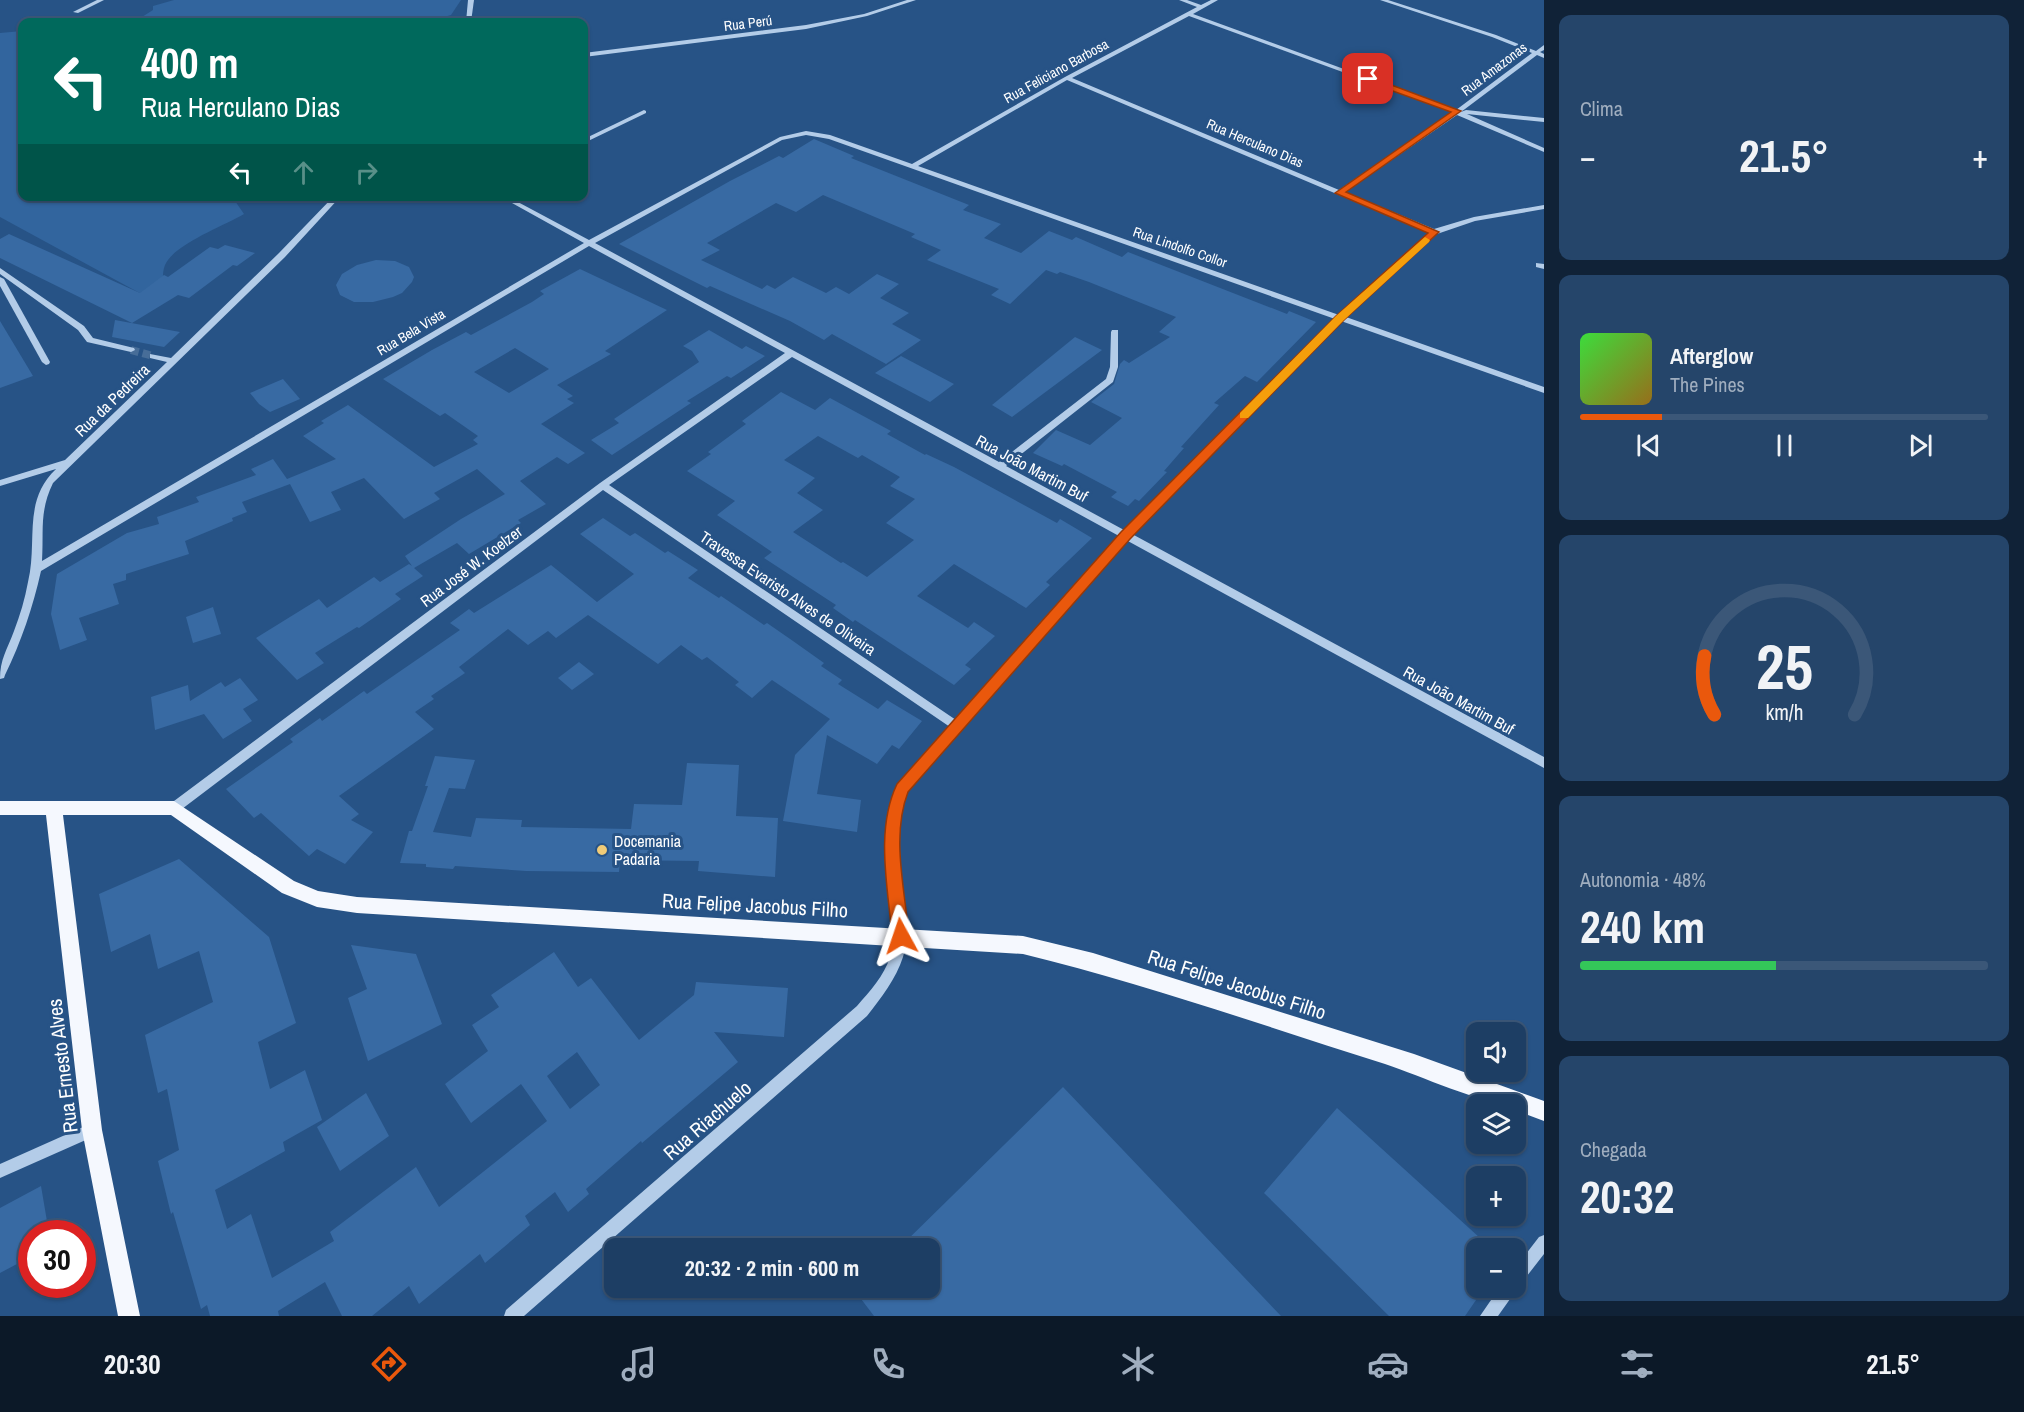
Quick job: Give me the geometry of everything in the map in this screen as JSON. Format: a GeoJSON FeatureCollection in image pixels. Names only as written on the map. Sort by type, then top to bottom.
{"type":"FeatureCollection","features":[{"type":"Feature","properties":{"kind":"main road"},"geometry":{"type":"LineString","coordinates":[[0,808],[174,808]]}},
{"type":"Feature","properties":{"kind":"main road","name":"Rua Ernesto Alves"},"geometry":{"type":"LineString","coordinates":[[54,808],[92,1131],[129,1316]]}},
{"type":"Feature","properties":{"kind":"main road","name":"Rua Felipe Jacobus Filho"},"geometry":{"type":"LineString","coordinates":[[174,808],[288,887],[317,898],[369,905],[1023,945],[1093,962],[1414,1064],[1544,1111]]}},
{"type":"Feature","properties":{"kind":"street"},"geometry":{"type":"LineString","coordinates":[[76,12],[101,0]]}},
{"type":"Feature","properties":{"kind":"street"},"geometry":{"type":"LineString","coordinates":[[469,18],[471,0]]}},
{"type":"Feature","properties":{"kind":"street","name":"Rua Perú"},"geometry":{"type":"LineString","coordinates":[[588,54],[806,27],[865,15],[913,0]]}},
{"type":"Feature","properties":{"kind":"street"},"geometry":{"type":"LineString","coordinates":[[1182,0],[1202,7]]}},
{"type":"Feature","properties":{"kind":"street","name":"Rua Feliciano Barbosa"},"geometry":{"type":"LineString","coordinates":[[911,167],[1067,78],[1215,0]]}},
{"type":"Feature","properties":{"kind":"street"},"geometry":{"type":"LineString","coordinates":[[1383,0],[1544,56]]}},
{"type":"Feature","properties":{"kind":"street"},"geometry":{"type":"LineString","coordinates":[[1189,14],[1457,111],[1544,150]]}},
{"type":"Feature","properties":{"kind":"street","name":"Rua Amazonas"},"geometry":{"type":"LineString","coordinates":[[1340,193],[1544,47]]}},
{"type":"Feature","properties":{"kind":"street","name":"Rua Herculano Dias"},"geometry":{"type":"LineString","coordinates":[[1067,78],[1434,232]]}},
{"type":"Feature","properties":{"kind":"street"},"geometry":{"type":"LineString","coordinates":[[1457,111],[1544,120]]}},
{"type":"Feature","properties":{"kind":"street"},"geometry":{"type":"LineString","coordinates":[[588,139],[644,112]]}},
{"type":"Feature","properties":{"kind":"street","name":"Rua Lindolfo Collor"},"geometry":{"type":"LineString","coordinates":[[806,133],[820,134],[1544,390]]}},
{"type":"Feature","properties":{"kind":"street","name":"Rua Bela Vista"},"geometry":{"type":"LineString","coordinates":[[36,569],[590,243],[780,139],[806,133]]}},
{"type":"Feature","properties":{"kind":"street","name":"Rua da Pedreira"},"geometry":{"type":"LineString","coordinates":[[0,675],[20,627],[36,569],[36,520],[39,498],[49,481],[282,255],[333,201]]}},
{"type":"Feature","properties":{"kind":"street","name":"Rua João Martim Buf"},"geometry":{"type":"LineString","coordinates":[[517,201],[790,354],[1544,763]]}},
{"type":"Feature","properties":{"kind":"street"},"geometry":{"type":"LineString","coordinates":[[901,936],[892,840],[895,807],[902,789],[1125,535],[1340,318],[1434,232],[1452,224],[1479,217],[1544,207]]}},
{"type":"Feature","properties":{"kind":"street"},"geometry":{"type":"LineString","coordinates":[[0,270],[81,328],[90,340],[131,351]]}},
{"type":"Feature","properties":{"kind":"street"},"geometry":{"type":"LineString","coordinates":[[0,279],[46,362]]}},
{"type":"Feature","properties":{"kind":"street"},"geometry":{"type":"LineString","coordinates":[[999,467],[1110,380],[1114,367],[1115,332]]}},
{"type":"Feature","properties":{"kind":"street","name":"Rua José W. Koelzer"},"geometry":{"type":"LineString","coordinates":[[174,808],[603,485],[790,354]]}},
{"type":"Feature","properties":{"kind":"street"},"geometry":{"type":"LineString","coordinates":[[153,356],[173,361]]}},
{"type":"Feature","properties":{"kind":"street"},"geometry":{"type":"LineString","coordinates":[[0,483],[69,462]]}},
{"type":"Feature","properties":{"kind":"street","name":"Travessa Evaristo Alves de Oliveira"},"geometry":{"type":"LineString","coordinates":[[603,485],[957,726]]}},
{"type":"Feature","properties":{"kind":"street","name":"Rua Riachuelo"},"geometry":{"type":"LineString","coordinates":[[512,1316],[862,1011],[883,985],[894,962],[901,936]]}},
{"type":"Feature","properties":{"kind":"street"},"geometry":{"type":"LineString","coordinates":[[0,1172],[92,1131]]}},
{"type":"Feature","properties":{"kind":"street"},"geometry":{"type":"LineString","coordinates":[[1526,1266],[1544,1242]]}},
{"type":"Feature","properties":{"kind":"street"},"geometry":{"type":"LineString","coordinates":[[1488,1316],[1502,1298]]}},
{"type":"Feature","properties":{"kind":"shaded area"},"geometry":{"type":"Polygon","coordinates":[[[174,0],[461,0],[451,15],[441,18],[140,18],[153,10],[153,6],[174,0]]]}},
{"type":"Feature","properties":{"kind":"shaded area"},"geometry":{"type":"Polygon","coordinates":[[[18,31],[18,201],[235,201],[244,214],[200,236],[170,257],[164,269],[163,303],[147,297],[0,217],[0,33],[18,31]]]}},
{"type":"Feature","properties":{"kind":"building"},"geometry":{"type":"Polygon","coordinates":[[[814,139],[854,156],[851,158],[969,205],[963,210],[1001,224],[984,238],[1021,253],[1049,231],[1072,240],[1076,237],[1122,257],[1128,252],[1287,314],[1289,311],[1316,322],[1257,382],[1245,376],[1214,403],[1219,405],[1181,447],[1184,448],[1164,471],[1167,472],[1139,501],[1135,499],[1128,506],[1111,497],[1117,492],[1064,464],[1062,466],[1033,453],[1056,430],[1090,445],[1122,418],[1091,402],[1114,384],[1120,364],[1124,360],[1129,363],[1170,337],[1159,332],[1176,317],[1089,282],[1060,272],[1057,274],[1046,270],[1010,304],[991,295],[999,289],[927,260],[941,250],[911,237],[915,234],[823,195],[796,212],[776,203],[707,243],[720,250],[701,260],[762,289],[767,285],[775,289],[793,277],[826,293],[836,287],[849,294],[877,274],[899,284],[880,298],[909,313],[892,324],[921,340],[886,364],[832,334],[824,340],[790,321],[710,286],[707,288],[619,244],[730,181],[779,156],[783,158],[814,139]]]}},
{"type":"Feature","properties":{"kind":"building"},"geometry":{"type":"Polygon","coordinates":[[[9,234],[140,293],[164,275],[168,277],[210,247],[218,249],[225,245],[255,253],[237,266],[233,265],[189,298],[178,295],[132,323],[0,258],[0,239],[9,234]]]}},
{"type":"Feature","properties":{"kind":"building"},"geometry":{"type":"Polygon","coordinates":[[[376,260],[395,261],[409,267],[414,277],[412,282],[402,293],[373,302],[354,302],[340,295],[336,285],[342,274],[357,265],[376,260]]]}},
{"type":"Feature","properties":{"kind":"building"},"geometry":{"type":"Polygon","coordinates":[[[580,269],[667,310],[605,351],[611,354],[557,385],[573,396],[567,399],[574,403],[541,424],[585,453],[568,464],[557,457],[520,481],[546,504],[518,520],[521,523],[469,554],[457,543],[414,568],[423,576],[395,594],[401,599],[359,628],[357,627],[315,653],[324,663],[297,680],[256,638],[319,599],[327,608],[374,577],[380,582],[409,564],[412,566],[405,556],[461,519],[505,494],[477,469],[434,493],[440,499],[404,519],[364,478],[331,492],[341,510],[310,522],[290,484],[242,502],[247,512],[232,518],[233,521],[185,541],[189,554],[126,574],[126,580],[113,584],[119,604],[79,618],[87,640],[60,650],[51,614],[57,574],[127,533],[159,524],[157,517],[199,502],[196,497],[256,475],[251,469],[273,459],[287,479],[336,459],[303,436],[324,423],[321,421],[348,405],[434,467],[478,444],[473,440],[478,436],[445,413],[440,416],[383,379],[466,332],[471,335],[532,302],[544,294],[540,291],[580,269]],[[515,348],[474,372],[509,393],[549,369],[515,348]]]}},
{"type":"Feature","properties":{"kind":"building"},"geometry":{"type":"Polygon","coordinates":[[[115,320],[180,332],[164,347],[112,337],[115,320]]]}},
{"type":"Feature","properties":{"kind":"building"},"geometry":{"type":"Polygon","coordinates":[[[0,321],[33,376],[0,388],[0,321]]]}},
{"type":"Feature","properties":{"kind":"building"},"geometry":{"type":"Polygon","coordinates":[[[709,330],[742,349],[746,346],[765,356],[731,378],[727,376],[687,401],[691,403],[612,455],[591,440],[619,423],[614,419],[699,362],[692,351],[683,346],[709,330]]]}},
{"type":"Feature","properties":{"kind":"building"},"geometry":{"type":"Polygon","coordinates":[[[1075,337],[1102,350],[1012,417],[992,405],[1075,337]]]}},
{"type":"Feature","properties":{"kind":"building"},"geometry":{"type":"Polygon","coordinates":[[[901,356],[954,384],[930,402],[875,373],[901,356]]]}},
{"type":"Feature","properties":{"kind":"building"},"geometry":{"type":"Polygon","coordinates":[[[283,379],[300,399],[270,412],[250,393],[283,379]]]}},
{"type":"Feature","properties":{"kind":"building"},"geometry":{"type":"Polygon","coordinates":[[[781,392],[815,410],[830,398],[891,431],[887,434],[925,455],[954,467],[1057,523],[1060,519],[1092,538],[1046,582],[1050,585],[1026,608],[954,564],[917,596],[968,628],[974,622],[995,636],[965,665],[971,669],[954,685],[833,608],[836,605],[764,558],[772,552],[717,515],[735,501],[687,471],[746,424],[742,421],[781,392]],[[818,436],[784,460],[815,478],[797,493],[823,510],[793,532],[867,577],[914,540],[886,523],[915,499],[890,486],[900,477],[862,455],[858,458],[818,436]]]}},
{"type":"Feature","properties":{"kind":"building"},"geometry":{"type":"Polygon","coordinates":[[[603,518],[630,536],[635,533],[665,553],[668,551],[698,570],[688,578],[719,598],[721,596],[764,625],[767,623],[793,641],[824,663],[821,666],[842,680],[838,684],[878,709],[887,700],[922,721],[899,749],[892,745],[877,764],[827,735],[817,794],[861,800],[857,832],[783,821],[795,755],[830,719],[772,680],[752,698],[735,685],[739,682],[707,657],[702,660],[681,645],[658,664],[588,615],[556,638],[548,631],[528,645],[508,629],[459,667],[465,673],[431,696],[434,699],[415,712],[434,729],[339,796],[359,814],[351,820],[373,832],[345,864],[317,849],[309,856],[261,813],[254,818],[226,789],[293,742],[290,739],[320,718],[322,721],[364,691],[367,694],[460,630],[450,623],[469,609],[474,613],[551,565],[597,602],[634,574],[580,534],[603,518]]]}},
{"type":"Feature","properties":{"kind":"building"},"geometry":{"type":"Polygon","coordinates":[[[213,607],[221,634],[193,643],[186,617],[213,607]]]}},
{"type":"Feature","properties":{"kind":"building"},"geometry":{"type":"Polygon","coordinates":[[[579,662],[594,674],[572,690],[558,678],[579,662]]]}},
{"type":"Feature","properties":{"kind":"building"},"geometry":{"type":"Polygon","coordinates":[[[240,678],[258,700],[243,709],[252,721],[223,739],[204,714],[155,730],[151,697],[188,685],[190,701],[221,682],[225,687],[240,678]]]}},
{"type":"Feature","properties":{"kind":"building"},"geometry":{"type":"Polygon","coordinates":[[[435,756],[475,760],[465,789],[449,788],[433,832],[471,837],[476,818],[522,820],[521,827],[631,829],[634,804],[682,805],[687,763],[739,765],[736,816],[778,818],[775,877],[698,871],[699,861],[620,860],[619,872],[526,871],[455,866],[453,869],[426,867],[426,864],[400,863],[409,831],[412,831],[428,786],[425,786],[435,756]]]}},
{"type":"Feature","properties":{"kind":"building"},"geometry":{"type":"Polygon","coordinates":[[[179,859],[269,937],[296,1023],[258,1042],[270,1089],[305,1070],[322,1120],[283,1142],[285,1151],[215,1190],[227,1229],[251,1214],[272,1278],[334,1241],[330,1232],[416,1167],[439,1207],[547,1121],[521,1084],[471,1123],[445,1084],[488,1051],[472,1025],[499,1007],[491,995],[554,952],[578,987],[591,978],[639,1040],[694,995],[696,982],[788,988],[784,1037],[714,1032],[738,1062],[586,1189],[589,1194],[568,1212],[555,1192],[525,1216],[530,1225],[485,1263],[480,1254],[419,1304],[409,1286],[372,1316],[342,1316],[325,1282],[278,1311],[279,1316],[210,1316],[207,1305],[201,1309],[173,1212],[171,1214],[158,1161],[179,1150],[167,1089],[158,1093],[145,1035],[213,1002],[199,951],[158,969],[150,934],[111,952],[99,894],[179,859]],[[577,1052],[547,1076],[570,1109],[600,1085],[577,1052]]]}},
{"type":"Feature","properties":{"kind":"building"},"geometry":{"type":"Polygon","coordinates":[[[351,945],[416,954],[442,1024],[368,1061],[348,998],[367,989],[351,945]]]}},
{"type":"Feature","properties":{"kind":"building"},"geometry":{"type":"Polygon","coordinates":[[[1063,1087],[1281,1316],[874,1316],[860,1298],[940,1298],[940,1238],[909,1238],[1063,1087]]]}},
{"type":"Feature","properties":{"kind":"building"},"geometry":{"type":"Polygon","coordinates":[[[366,1093],[389,1136],[340,1171],[317,1127],[366,1093]]]}},
{"type":"Feature","properties":{"kind":"building"},"geometry":{"type":"Polygon","coordinates":[[[1337,1108],[1480,1238],[1466,1238],[1466,1298],[1477,1298],[1465,1316],[1389,1316],[1264,1193],[1337,1108]]]}},
{"type":"Feature","properties":{"kind":"building"},"geometry":{"type":"Polygon","coordinates":[[[41,1186],[47,1220],[18,1220],[18,1263],[0,1273],[0,1208],[41,1186]]]}},
{"type":"Feature","properties":{"kind":"tunnel"},"geometry":{"type":"LineString","coordinates":[[131,350],[153,356]]}},
{"type":"Feature","properties":{"kind":"slow traffic"},"geometry":{"type":"LineString","coordinates":[[1244,415],[1340,318],[1425,240]]}},
{"type":"Feature","properties":{"kind":"place","name":"Docemania Padaria"},"geometry":{"type":"Point","coordinates":[602,850]}},
{"type":"Feature","properties":{"kind":"route"},"geometry":{"type":"LineString","coordinates":[[901,936],[892,840],[895,807],[902,789],[1125,535],[1340,318],[1434,232],[1340,193],[1457,111],[1368,79]]}}]}
